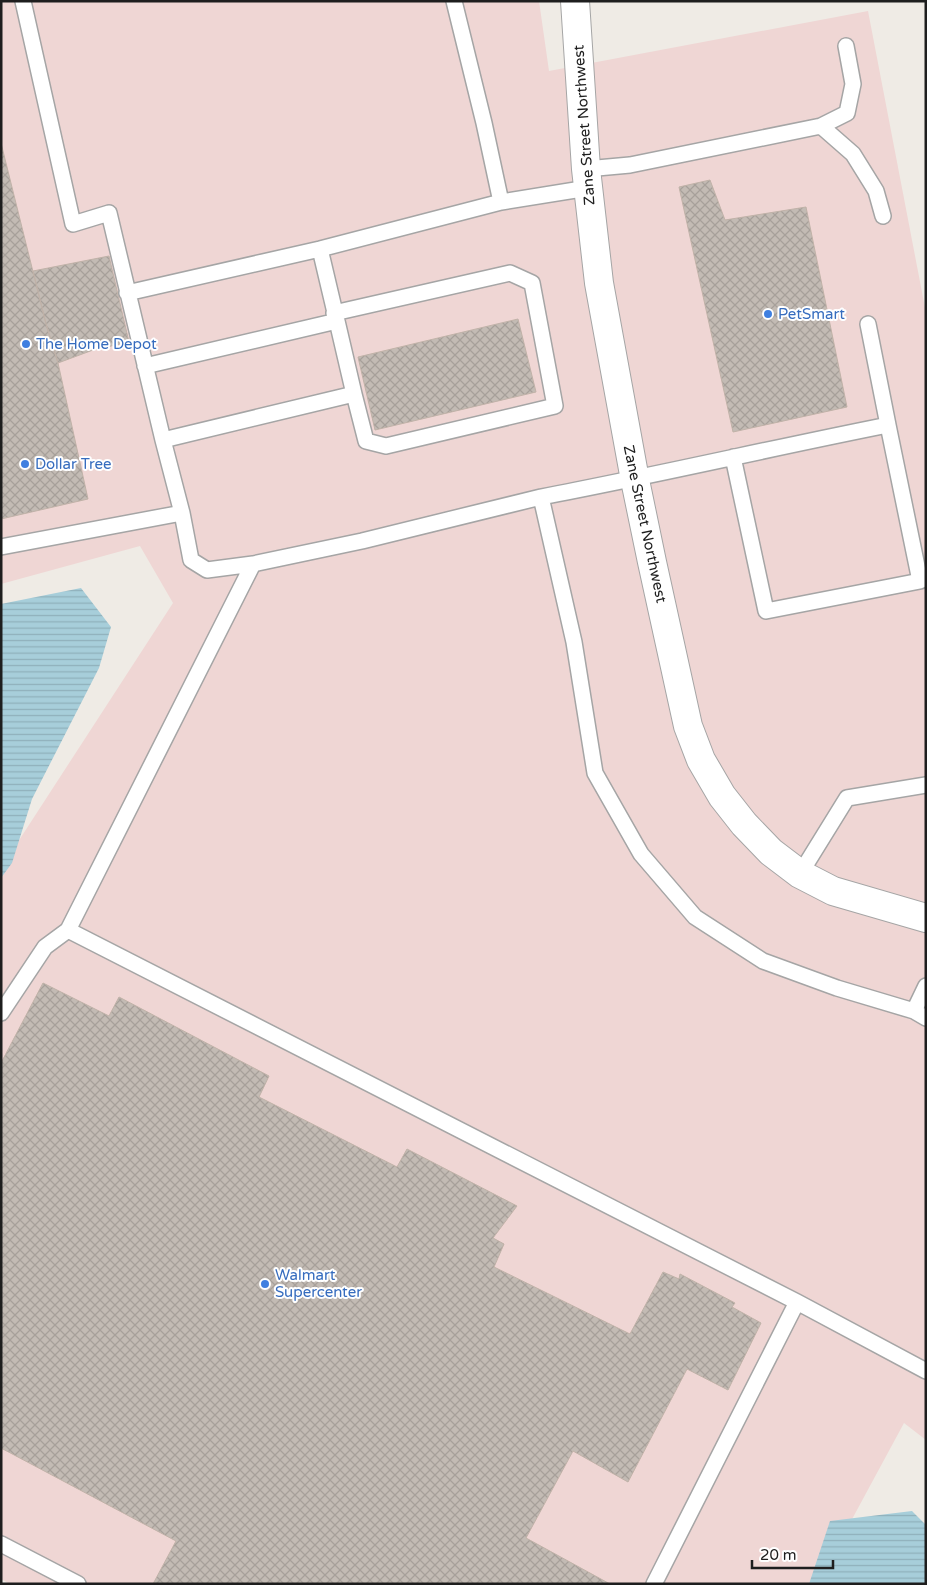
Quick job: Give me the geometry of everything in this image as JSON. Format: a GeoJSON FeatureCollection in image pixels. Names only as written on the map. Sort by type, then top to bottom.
{"type":"FeatureCollection","features":[{"type":"Feature","properties":{"kind":"street","name":"Zane Street Northwest"},"geometry":{"type":"LineString","coordinates":[[575,1],[587,179],[599,283],[635,480],[688,726],[700,760],[722,796],[744,824],[771,852],[800,874],[833,891],[926,918]]}},
{"type":"Feature","properties":{"kind":"lane"},"geometry":{"type":"LineString","coordinates":[[23,1],[73,224],[109,213],[182,514],[191,560],[207,570],[253,564],[362,541],[541,497],[635,480],[888,425]]}},
{"type":"Feature","properties":{"kind":"lane"},"geometry":{"type":"LineString","coordinates":[[454,1],[501,202]]}},
{"type":"Feature","properties":{"kind":"lane"},"geometry":{"type":"LineString","coordinates":[[127,293],[320,249],[587,179],[630,165],[821,126],[847,113],[853,84],[846,46]]}},
{"type":"Feature","properties":{"kind":"lane"},"geometry":{"type":"LineString","coordinates":[[821,126],[853,154],[876,191],[883,216]]}},
{"type":"Feature","properties":{"kind":"lane"},"geometry":{"type":"LineString","coordinates":[[145,366],[336,317],[510,273],[532,283],[555,406],[386,446],[366,441],[354,394],[336,317],[320,249]]}},
{"type":"Feature","properties":{"kind":"lane"},"geometry":{"type":"LineString","coordinates":[[733,458],[766,611],[920,581],[868,324]]}},
{"type":"Feature","properties":{"kind":"lane"},"geometry":{"type":"LineString","coordinates":[[163,440],[354,394]]}},
{"type":"Feature","properties":{"kind":"lane"},"geometry":{"type":"LineString","coordinates":[[541,497],[574,642],[595,773],[641,854],[695,917],[762,961],[920,1015],[926,986]]}},
{"type":"Feature","properties":{"kind":"lane"},"geometry":{"type":"LineString","coordinates":[[1,547],[182,514]]}},
{"type":"Feature","properties":{"kind":"lane"},"geometry":{"type":"LineString","coordinates":[[1,1014],[45,947],[68,930],[253,564]]}},
{"type":"Feature","properties":{"kind":"lane"},"geometry":{"type":"LineString","coordinates":[[800,874],[848,798],[926,786]]}},
{"type":"Feature","properties":{"kind":"lane"},"geometry":{"type":"LineString","coordinates":[[68,930],[797,1302],[926,1371]]}},
{"type":"Feature","properties":{"kind":"lane"},"geometry":{"type":"LineString","coordinates":[[654,1584],[797,1302]]}},
{"type":"Feature","properties":{"kind":"lane"},"geometry":{"type":"LineString","coordinates":[[1,1544],[78,1584]]}},
{"type":"Feature","properties":{"kind":"shaded area"},"geometry":{"type":"Polygon","coordinates":[[[1,1],[539,1],[549,71],[868,11],[926,313],[926,1440],[904,1423],[817,1584],[10,1584],[1,1579],[1,868],[173,603],[140,546],[1,584],[1,1]]]}},
{"type":"Feature","properties":{"kind":"water"},"geometry":{"type":"Polygon","coordinates":[[[81,588],[111,627],[99,668],[32,799],[12,863],[1,878],[1,604],[81,588]]]}},
{"type":"Feature","properties":{"kind":"water"},"geometry":{"type":"Polygon","coordinates":[[[912,1511],[926,1525],[926,1584],[809,1584],[830,1521],[912,1511]]]}},
{"type":"Feature","properties":{"kind":"building","name":"The Home Depot"},"geometry":{"type":"Polygon","coordinates":[[[1,143],[46,324],[58,363],[88,499],[1,519],[1,143]]]}},
{"type":"Feature","properties":{"kind":"building","name":"PetSmart"},"geometry":{"type":"Polygon","coordinates":[[[710,180],[725,220],[806,207],[847,407],[733,432],[679,187],[710,180]]]}},
{"type":"Feature","properties":{"kind":"building"},"geometry":{"type":"Polygon","coordinates":[[[109,256],[129,342],[93,350],[58,363],[33,271],[109,256]]]}},
{"type":"Feature","properties":{"kind":"building"},"geometry":{"type":"Polygon","coordinates":[[[518,319],[536,392],[375,430],[358,357],[518,319]]]}},
{"type":"Feature","properties":{"kind":"building","name":"Walmart Supercenter"},"geometry":{"type":"Polygon","coordinates":[[[43,983],[109,1016],[119,997],[269,1076],[259,1097],[397,1167],[407,1149],[517,1206],[493,1238],[504,1244],[494,1267],[630,1334],[663,1272],[679,1279],[680,1274],[735,1303],[732,1307],[761,1323],[728,1390],[687,1369],[628,1482],[573,1451],[526,1538],[610,1584],[153,1584],[176,1541],[1,1448],[1,1063],[43,983]]]}},
{"type":"Feature","properties":{"kind":"place","name":"PetSmart"},"geometry":{"type":"Point","coordinates":[768,314]}},
{"type":"Feature","properties":{"kind":"place","name":"The Home Depot"},"geometry":{"type":"Point","coordinates":[26,344]}},
{"type":"Feature","properties":{"kind":"place","name":"Dollar Tree"},"geometry":{"type":"Point","coordinates":[25,464]}},
{"type":"Feature","properties":{"kind":"place","name":"Walmart Supercenter"},"geometry":{"type":"Point","coordinates":[265,1284]}}]}
